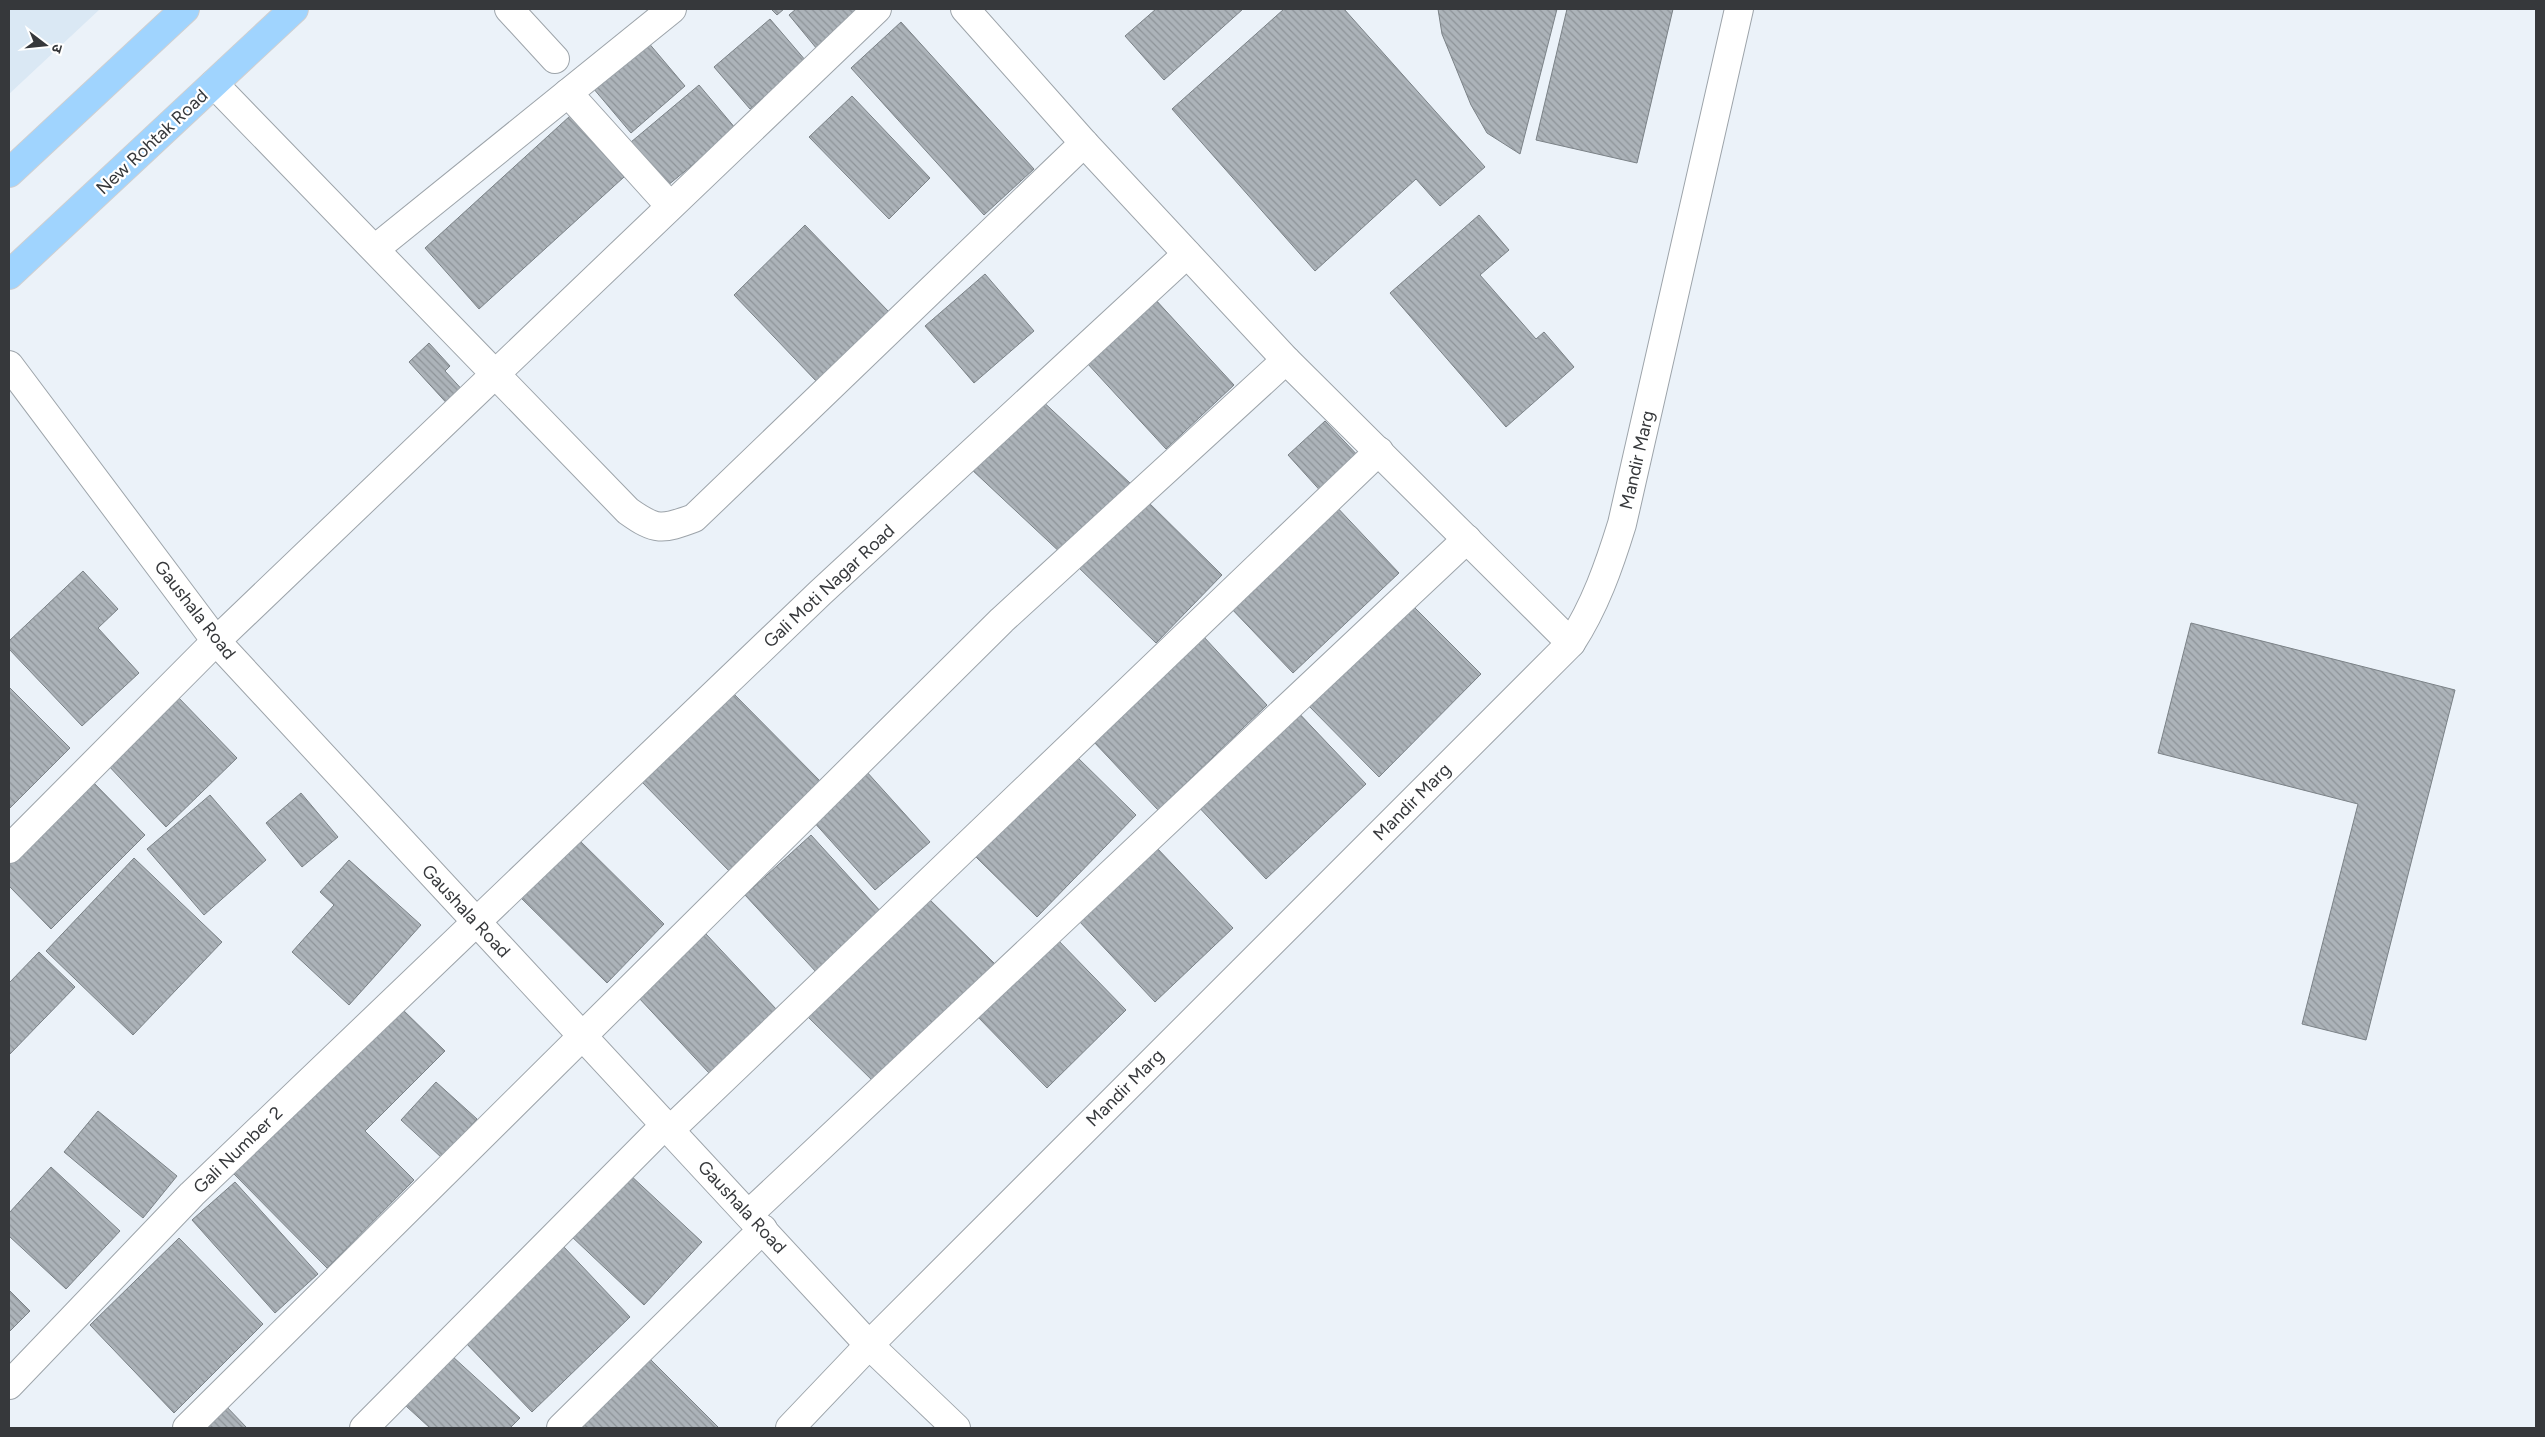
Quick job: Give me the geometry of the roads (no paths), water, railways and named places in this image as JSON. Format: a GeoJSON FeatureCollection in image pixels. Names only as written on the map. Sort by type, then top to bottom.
{"type":"FeatureCollection","features":[{"type":"Feature","properties":{"kind":"main road"},"geometry":{"type":"LineString","coordinates":[[9,173],[185,9]]}},
{"type":"Feature","properties":{"kind":"main road","name":"New Rohtak Road"},"geometry":{"type":"LineString","coordinates":[[9,275],[294,9]]}},
{"type":"Feature","properties":{"kind":"street"},"geometry":{"type":"LineString","coordinates":[[509,9],[554,60]]}},
{"type":"Feature","properties":{"kind":"street"},"geometry":{"type":"LineString","coordinates":[[375,249],[672,9]]}},
{"type":"Feature","properties":{"kind":"street"},"geometry":{"type":"LineString","coordinates":[[9,849],[216,641],[877,9]]}},
{"type":"Feature","properties":{"kind":"street"},"geometry":{"type":"LineString","coordinates":[[965,9],[1084,144],[1286,360],[1571,643]]}},
{"type":"Feature","properties":{"kind":"street","name":"Mandir Marg"},"geometry":{"type":"LineString","coordinates":[[790,1428],[869,1344],[1571,643],[1592,607],[1607,571],[1622,524],[1739,9]]}},
{"type":"Feature","properties":{"kind":"street"},"geometry":{"type":"LineString","coordinates":[[214,84],[628,511],[648,525],[671,527],[694,518],[1084,144]]}},
{"type":"Feature","properties":{"kind":"street"},"geometry":{"type":"LineString","coordinates":[[568,93],[670,206]]}},
{"type":"Feature","properties":{"kind":"street","name":"Gali Moti Nagar Road"},"geometry":{"type":"LineString","coordinates":[[476,924],[820,593],[1187,254]]}},
{"type":"Feature","properties":{"kind":"street"},"geometry":{"type":"LineString","coordinates":[[187,1428],[582,1034],[1002,620],[1286,360]]}},
{"type":"Feature","properties":{"kind":"street","name":"Gaushala Road"},"geometry":{"type":"LineString","coordinates":[[9,365],[216,641],[476,924],[582,1034],[869,1344],[956,1428]]}},
{"type":"Feature","properties":{"kind":"street"},"geometry":{"type":"LineString","coordinates":[[364,1428],[667,1128],[1379,451]]}},
{"type":"Feature","properties":{"kind":"street"},"geometry":{"type":"LineString","coordinates":[[561,1428],[756,1221],[1467,539]]}},
{"type":"Feature","properties":{"kind":"street","name":"Gali Number 2"},"geometry":{"type":"LineString","coordinates":[[9,1385],[192,1194],[476,924]]}}]}
